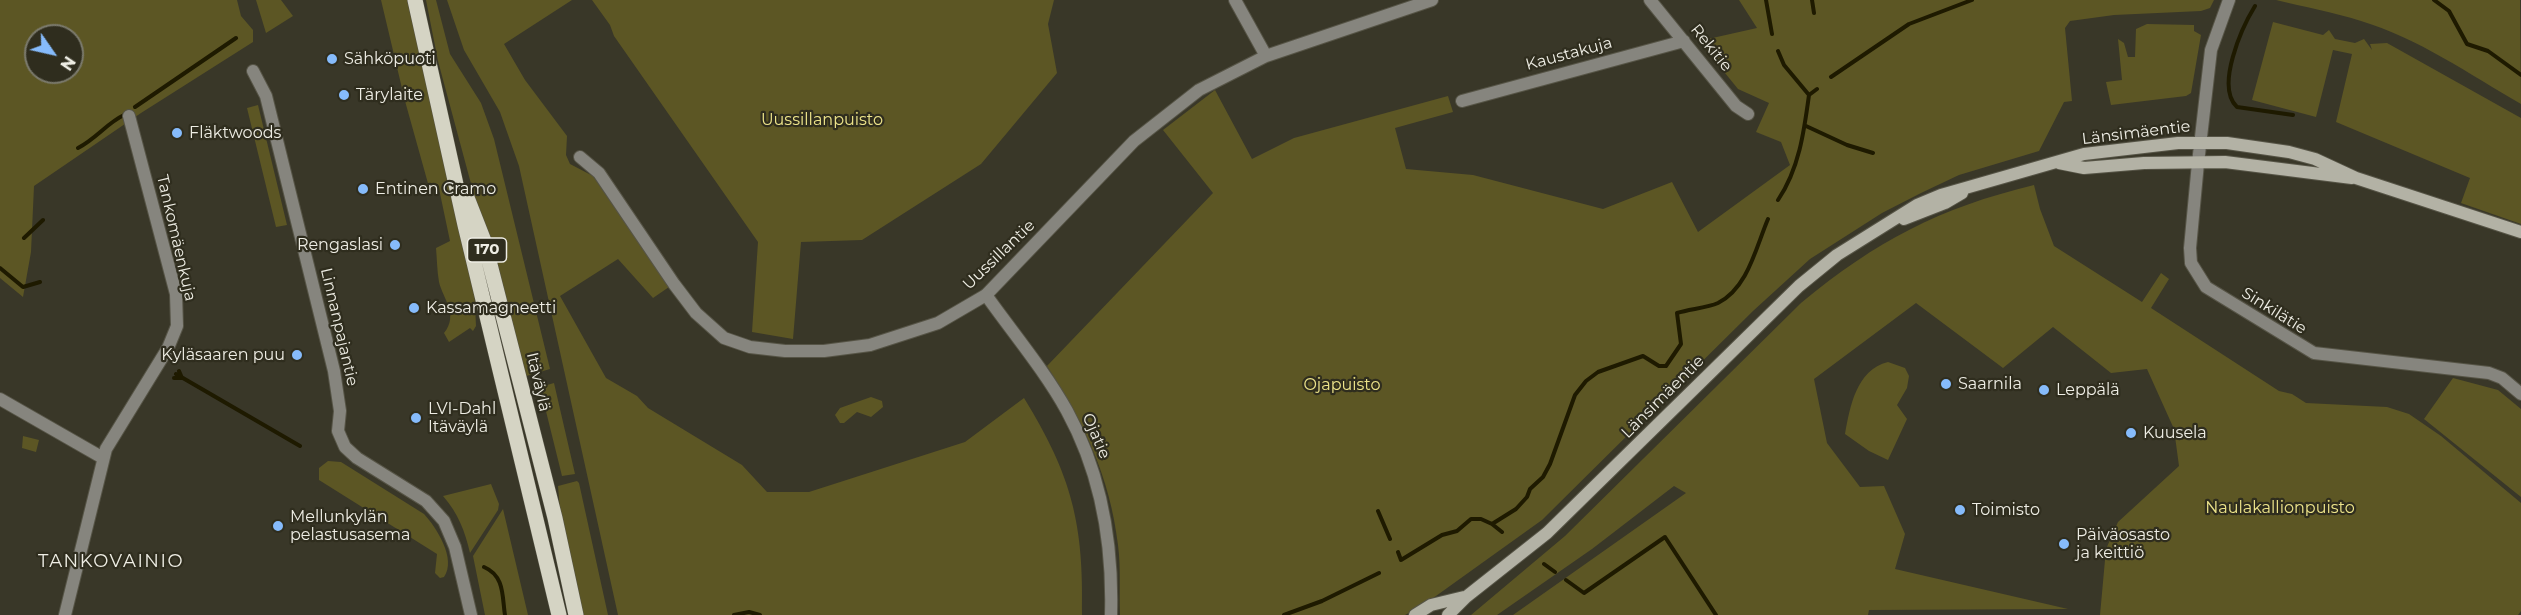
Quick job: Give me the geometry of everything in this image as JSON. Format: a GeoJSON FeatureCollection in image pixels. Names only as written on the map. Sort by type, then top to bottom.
{"type":"FeatureCollection","features":[{"type":"Feature","properties":{"kind":"main road","name":"Itäväylä"},"geometry":{"type":"LineString","coordinates":[[415,0],[453,161],[465,225],[559,615]]}},
{"type":"Feature","properties":{"kind":"main road","name":"Länsimäentie"},"geometry":{"type":"LineString","coordinates":[[1448,615],[1466,597],[1547,533],[1799,286],[1837,255],[1886,225],[1945,203],[1981,182],[2059,163],[2084,154],[2200,142],[2289,152],[2316,159],[2356,178],[2521,232]]}},
{"type":"Feature","properties":{"kind":"main road","name":"Itäväylä"},"geometry":{"type":"LineString","coordinates":[[453,161],[484,241],[555,518],[576,615]]}},
{"type":"Feature","properties":{"kind":"main road","name":"Länsimäentie"},"geometry":{"type":"LineString","coordinates":[[2059,163],[2084,168],[2198,163],[2254,165],[2333,177],[2356,178]]}},
{"type":"Feature","properties":{"kind":"main road","name":"Länsimäentie"},"geometry":{"type":"LineString","coordinates":[[1415,615],[1431,605],[1466,597]]}},
{"type":"Feature","properties":{"kind":"street"},"geometry":{"type":"LineString","coordinates":[[1235,0],[1266,57]]}},
{"type":"Feature","properties":{"kind":"street","name":"Uussillantie"},"geometry":{"type":"LineString","coordinates":[[580,157],[599,173],[696,313],[710,328],[733,342],[785,351],[824,351],[870,345],[938,323],[986,295],[1134,141],[1193,94],[1229,73],[1266,57],[1432,0]]}},
{"type":"Feature","properties":{"kind":"street","name":"Rekitie"},"geometry":{"type":"LineString","coordinates":[[1650,0],[1736,106],[1748,114]]}},
{"type":"Feature","properties":{"kind":"street","name":"Sinkilätie"},"geometry":{"type":"LineString","coordinates":[[2229,0],[2211,50],[2190,248],[2192,262],[2206,287],[2314,353],[2489,373],[2502,378],[2521,394]]}},
{"type":"Feature","properties":{"kind":"street","name":"Kaustakuja"},"geometry":{"type":"LineString","coordinates":[[1462,100],[1684,41]]}},
{"type":"Feature","properties":{"kind":"street","name":"Linnanpajantie"},"geometry":{"type":"LineString","coordinates":[[253,71],[266,96],[336,383],[340,411],[338,431],[345,447],[357,458],[426,501],[444,521],[455,547],[471,615]]}},
{"type":"Feature","properties":{"kind":"street","name":"Tankomäenkuja"},"geometry":{"type":"LineString","coordinates":[[65,615],[103,458],[168,348],[177,326],[176,294],[129,116]]}},
{"type":"Feature","properties":{"kind":"street","name":"Ojatie"},"geometry":{"type":"LineString","coordinates":[[986,295],[1066,409],[1091,464],[1105,522],[1111,615]]}},
{"type":"Feature","properties":{"kind":"street"},"geometry":{"type":"LineString","coordinates":[[0,399],[103,458]]}},
{"type":"Feature","properties":{"kind":"green space"},"geometry":{"type":"Polygon","coordinates":[[[0,0],[237,0],[241,16],[253,30],[253,42],[141,113],[34,186],[31,252],[23,297],[0,278],[0,0]]]}},
{"type":"Feature","properties":{"kind":"green space"},"geometry":{"type":"Polygon","coordinates":[[[256,0],[281,0],[293,16],[266,33],[256,0]]]}},
{"type":"Feature","properties":{"kind":"green space"},"geometry":{"type":"Polygon","coordinates":[[[381,0],[407,0],[474,285],[476,326],[473,331],[470,328],[449,342],[444,333],[450,320],[450,313],[439,282],[436,248],[450,241],[438,184],[429,187],[405,101],[381,0]]]}},
{"type":"Feature","properties":{"kind":"green space"},"geometry":{"type":"Polygon","coordinates":[[[426,0],[436,0],[450,54],[481,103],[494,139],[550,369],[523,377],[438,61],[426,0]]]}},
{"type":"Feature","properties":{"kind":"green space"},"geometry":{"type":"Polygon","coordinates":[[[447,0],[572,0],[504,44],[525,80],[567,136],[566,155],[570,164],[593,176],[669,287],[653,298],[618,259],[560,296],[606,378],[637,396],[648,408],[742,465],[767,492],[809,492],[965,442],[1024,398],[1054,452],[1072,502],[1081,554],[1082,615],[618,615],[519,166],[500,112],[464,50],[447,0]]]}},
{"type":"Feature","properties":{"kind":"green space","name":"Uussillanpuisto"},"geometry":{"type":"Polygon","coordinates":[[[592,0],[1054,0],[1048,24],[1057,73],[981,164],[862,240],[801,242],[793,339],[752,332],[758,242],[614,36],[610,25],[592,0]]]}},
{"type":"Feature","properties":{"kind":"green space","name":"Ojapuisto"},"geometry":{"type":"Polygon","coordinates":[[[1739,0],[2214,0],[2210,8],[2201,11],[2114,15],[2070,21],[2065,28],[2072,101],[2064,102],[2039,151],[1959,175],[1882,213],[1810,259],[1753,311],[1542,520],[1422,606],[1405,615],[1120,615],[1119,554],[1109,496],[1084,430],[1047,366],[1213,193],[1163,130],[1215,90],[1252,159],[1294,138],[1448,96],[1453,112],[1395,128],[1406,169],[1473,175],[1603,209],[1672,182],[1698,232],[1790,165],[1781,142],[1756,132],[1769,103],[1738,89],[1699,41],[1757,28],[1739,0]]]}},
{"type":"Feature","properties":{"kind":"green space"},"geometry":{"type":"Polygon","coordinates":[[[2276,0],[2520,0],[2521,104],[2423,47],[2382,28],[2329,12],[2276,0]]]}},
{"type":"Feature","properties":{"kind":"green space"},"geometry":{"type":"Polygon","coordinates":[[[2273,22],[2323,35],[2329,30],[2335,39],[2355,43],[2364,39],[2372,50],[2370,44],[2387,43],[2521,118],[2521,224],[2461,203],[2470,178],[2336,122],[2352,54],[2333,50],[2316,117],[2252,100],[2273,22]]]}},
{"type":"Feature","properties":{"kind":"green space"},"geometry":{"type":"Polygon","coordinates":[[[2147,24],[2194,25],[2194,31],[2201,35],[2191,93],[2186,96],[2111,105],[2106,82],[2122,80],[2118,39],[2124,43],[2128,57],[2135,57],[2136,29],[2147,24]]]}},
{"type":"Feature","properties":{"kind":"green space"},"geometry":{"type":"Polygon","coordinates":[[[258,105],[287,225],[276,227],[247,108],[258,105]]]}},
{"type":"Feature","properties":{"kind":"green space","name":"Naulakallionpuisto"},"geometry":{"type":"Polygon","coordinates":[[[2034,185],[2054,246],[2142,302],[2161,273],[2169,279],[2151,308],[2279,391],[2292,394],[2306,403],[2387,407],[2409,414],[2441,436],[2521,503],[2521,611],[2518,615],[2100,615],[2106,549],[2118,522],[2179,466],[2174,429],[2147,369],[2111,373],[2053,327],[2003,368],[1916,303],[1814,379],[1827,443],[1860,487],[1884,486],[1905,534],[1895,569],[2068,609],[1869,610],[1868,615],[1513,615],[1686,493],[1674,486],[1592,549],[1497,615],[1471,615],[1565,536],[1801,303],[1829,281],[1883,244],[1910,229],[1968,204],[2034,185]]]}},
{"type":"Feature","properties":{"kind":"green space"},"geometry":{"type":"Polygon","coordinates":[[[1888,362],[1905,368],[1909,376],[1907,388],[1897,405],[1907,419],[1888,460],[1869,451],[1845,434],[1856,391],[1868,373],[1888,362]]]}},
{"type":"Feature","properties":{"kind":"green space"},"geometry":{"type":"Polygon","coordinates":[[[2453,378],[2498,390],[2521,409],[2521,497],[2424,419],[2453,378]]]}},
{"type":"Feature","properties":{"kind":"green space"},"geometry":{"type":"Polygon","coordinates":[[[554,383],[575,474],[562,476],[540,387],[554,383]]]}},
{"type":"Feature","properties":{"kind":"green space"},"geometry":{"type":"Polygon","coordinates":[[[871,397],[882,401],[883,407],[871,417],[857,412],[844,423],[840,423],[835,415],[840,408],[871,397]]]}},
{"type":"Feature","properties":{"kind":"green space"},"geometry":{"type":"Polygon","coordinates":[[[23,436],[39,440],[36,452],[22,448],[23,436]]]}},
{"type":"Feature","properties":{"kind":"green space"},"geometry":{"type":"Polygon","coordinates":[[[328,461],[341,462],[424,514],[439,535],[447,553],[447,570],[444,577],[440,578],[435,573],[437,554],[319,480],[319,468],[328,461]]]}},
{"type":"Feature","properties":{"kind":"green space"},"geometry":{"type":"Polygon","coordinates":[[[577,481],[608,615],[582,615],[561,523],[558,486],[577,481]]]}},
{"type":"Feature","properties":{"kind":"green space"},"geometry":{"type":"Polygon","coordinates":[[[491,484],[499,504],[498,510],[470,553],[460,523],[443,496],[491,484]]]}},
{"type":"Feature","properties":{"kind":"green space"},"geometry":{"type":"Polygon","coordinates":[[[503,509],[528,615],[485,615],[473,556],[503,509]]]}},
{"type":"Feature","properties":{"kind":"waterway"},"geometry":{"type":"LineString","coordinates":[[1766,0],[1772,34]]}},
{"type":"Feature","properties":{"kind":"waterway"},"geometry":{"type":"LineString","coordinates":[[1812,0],[1814,13]]}},
{"type":"Feature","properties":{"kind":"waterway"},"geometry":{"type":"LineString","coordinates":[[1831,77],[1909,24],[1972,0]]}},
{"type":"Feature","properties":{"kind":"waterway"},"geometry":{"type":"LineString","coordinates":[[2434,0],[2449,11],[2467,44],[2488,51],[2521,75]]}},
{"type":"Feature","properties":{"kind":"waterway"},"geometry":{"type":"LineString","coordinates":[[2255,6],[2233,57],[2229,86],[2231,98],[2237,107],[2293,115]]}},
{"type":"Feature","properties":{"kind":"waterway"},"geometry":{"type":"LineString","coordinates":[[135,107],[236,38]]}},
{"type":"Feature","properties":{"kind":"waterway"},"geometry":{"type":"LineString","coordinates":[[1778,51],[1784,65],[1809,95]]}},
{"type":"Feature","properties":{"kind":"waterway"},"geometry":{"type":"LineString","coordinates":[[1778,200],[1796,163],[1803,136],[1809,95],[1817,89]]}},
{"type":"Feature","properties":{"kind":"waterway"},"geometry":{"type":"LineString","coordinates":[[78,148],[124,115]]}},
{"type":"Feature","properties":{"kind":"waterway"},"geometry":{"type":"LineString","coordinates":[[1806,126],[1847,145],[1873,153]]}},
{"type":"Feature","properties":{"kind":"waterway"},"geometry":{"type":"LineString","coordinates":[[1398,552],[1401,560],[1442,535],[1457,531],[1471,519],[1481,519],[1492,524],[1516,509],[1527,497],[1530,489],[1543,477],[1575,395],[1586,381],[1598,372],[1643,356],[1659,366],[1666,366],[1681,344],[1677,313],[1718,303],[1737,287],[1750,266],[1768,219]]}},
{"type":"Feature","properties":{"kind":"waterway"},"geometry":{"type":"LineString","coordinates":[[24,238],[43,220]]}},
{"type":"Feature","properties":{"kind":"waterway"},"geometry":{"type":"LineString","coordinates":[[0,268],[23,287],[40,282]]}},
{"type":"Feature","properties":{"kind":"waterway"},"geometry":{"type":"LineString","coordinates":[[174,378],[182,378],[179,371]]}},
{"type":"Feature","properties":{"kind":"waterway"},"geometry":{"type":"LineString","coordinates":[[176,374],[300,446]]}},
{"type":"Feature","properties":{"kind":"waterway"},"geometry":{"type":"LineString","coordinates":[[1378,511],[1390,539]]}},
{"type":"Feature","properties":{"kind":"waterway"},"geometry":{"type":"LineString","coordinates":[[1492,524],[1502,532]]}},
{"type":"Feature","properties":{"kind":"waterway"},"geometry":{"type":"LineString","coordinates":[[1566,580],[1584,593],[1665,537],[1716,615]]}},
{"type":"Feature","properties":{"kind":"waterway"},"geometry":{"type":"LineString","coordinates":[[1544,564],[1555,572]]}},
{"type":"Feature","properties":{"kind":"waterway"},"geometry":{"type":"LineString","coordinates":[[484,567],[491,571],[499,581],[505,615]]}},
{"type":"Feature","properties":{"kind":"waterway"},"geometry":{"type":"LineString","coordinates":[[1284,615],[1322,601],[1379,573]]}},
{"type":"Feature","properties":{"kind":"waterway"},"geometry":{"type":"LineString","coordinates":[[734,615],[749,612],[760,615]]}},
{"type":"Feature","properties":{"kind":"place","name":"Sähköpuoti"},"geometry":{"type":"Point","coordinates":[332,59]}},
{"type":"Feature","properties":{"kind":"place","name":"Tärylaite"},"geometry":{"type":"Point","coordinates":[344,95]}},
{"type":"Feature","properties":{"kind":"place","name":"Fläktwoods"},"geometry":{"type":"Point","coordinates":[177,133]}},
{"type":"Feature","properties":{"kind":"place","name":"Entinen Cramo"},"geometry":{"type":"Point","coordinates":[363,189]}},
{"type":"Feature","properties":{"kind":"place","name":"Rengaslasi"},"geometry":{"type":"Point","coordinates":[395,245]}},
{"type":"Feature","properties":{"kind":"place","name":"Kassamagneetti"},"geometry":{"type":"Point","coordinates":[414,308]}},
{"type":"Feature","properties":{"kind":"place","name":"Kyläsaaren puu"},"geometry":{"type":"Point","coordinates":[297,355]}},
{"type":"Feature","properties":{"kind":"place","name":"Saarnila"},"geometry":{"type":"Point","coordinates":[1946,384]}},
{"type":"Feature","properties":{"kind":"place","name":"Leppälä"},"geometry":{"type":"Point","coordinates":[2044,390]}},
{"type":"Feature","properties":{"kind":"place","name":"LVI-Dahl Itäväylä"},"geometry":{"type":"Point","coordinates":[416,418]}},
{"type":"Feature","properties":{"kind":"place","name":"Kuusela"},"geometry":{"type":"Point","coordinates":[2131,433]}},
{"type":"Feature","properties":{"kind":"place","name":"Toimisto"},"geometry":{"type":"Point","coordinates":[1960,510]}},
{"type":"Feature","properties":{"kind":"place","name":"Mellunkylän pelastusasema"},"geometry":{"type":"Point","coordinates":[278,526]}},
{"type":"Feature","properties":{"kind":"place","name":"Päiväosasto ja keittiö"},"geometry":{"type":"Point","coordinates":[2064,544]}},
{"type":"Feature","properties":{"kind":"district","name":"TANKOVAINIO"},"geometry":{"type":"Point","coordinates":[111,562]}}]}
